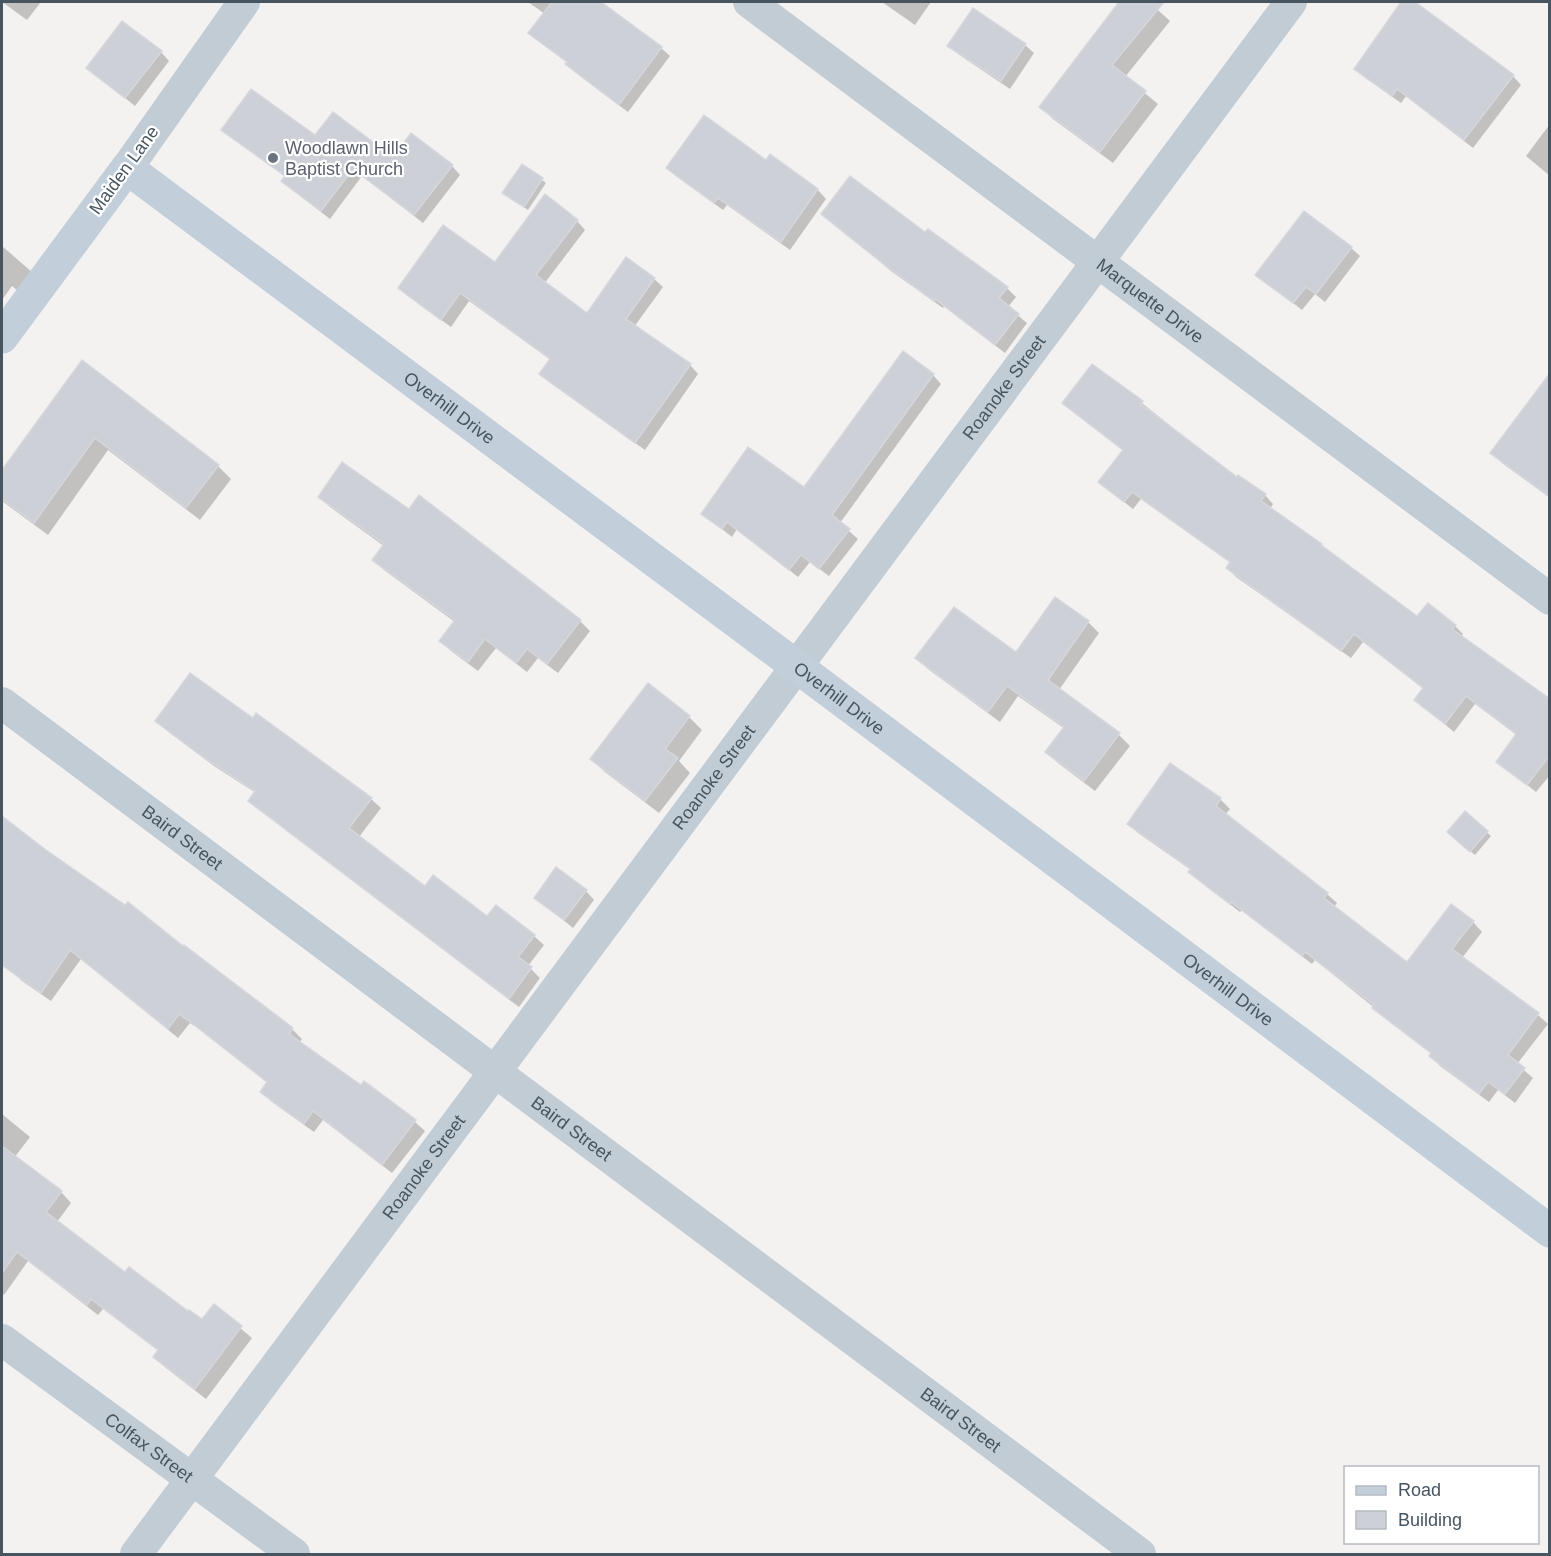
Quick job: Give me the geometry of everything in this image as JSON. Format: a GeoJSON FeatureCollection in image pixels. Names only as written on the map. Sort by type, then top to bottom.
{"type":"FeatureCollection","features":[{"type":"Feature","properties":{"kind":"street","name":"Marquette Drive"},"geometry":{"type":"LineString","coordinates":[[749,2],[1550,599]]}},
{"type":"Feature","properties":{"kind":"street","name":"Roanoke Street"},"geometry":{"type":"LineString","coordinates":[[136,1554],[1291,2]]}},
{"type":"Feature","properties":{"kind":"street","name":"Maiden Lane"},"geometry":{"type":"LineString","coordinates":[[2,337],[127,168],[238,4]]}},
{"type":"Feature","properties":{"kind":"street","name":"Overhill Drive"},"geometry":{"type":"LineString","coordinates":[[127,168],[1550,1231]]}},
{"type":"Feature","properties":{"kind":"street","name":"Baird Street"},"geometry":{"type":"LineString","coordinates":[[2,703],[1140,1554]]}},
{"type":"Feature","properties":{"kind":"street","name":"Colfax Street"},"geometry":{"type":"LineString","coordinates":[[2,1340],[294,1554]]}},
{"type":"Feature","properties":{"kind":"building"},"geometry":{"type":"Polygon","coordinates":[[[552,2],[601,2],[662,47],[619,105],[528,33],[552,2]]]}},
{"type":"Feature","properties":{"kind":"building"},"geometry":{"type":"Polygon","coordinates":[[[1119,2],[1164,2],[1112,65],[1146,91],[1100,152],[1039,107],[1119,2]]]}},
{"type":"Feature","properties":{"kind":"building"},"geometry":{"type":"Polygon","coordinates":[[[1401,2],[1415,2],[1514,75],[1464,140],[1397,89],[1392,96],[1354,69],[1401,2]]]}},
{"type":"Feature","properties":{"kind":"building"},"geometry":{"type":"Polygon","coordinates":[[[973,8],[1026,44],[1001,81],[947,46],[973,8]]]}},
{"type":"Feature","properties":{"kind":"building"},"geometry":{"type":"Polygon","coordinates":[[[122,21],[162,51],[125,98],[86,68],[122,21]]]}},
{"type":"Feature","properties":{"kind":"building"},"geometry":{"type":"Polygon","coordinates":[[[251,89],[315,135],[333,112],[393,157],[411,133],[453,165],[414,215],[353,169],[321,211],[281,181],[285,176],[221,130],[251,89]]]}},
{"type":"Feature","properties":{"kind":"building"},"geometry":{"type":"Polygon","coordinates":[[[704,115],[766,160],[770,154],[818,189],[781,242],[718,198],[714,203],[666,168],[704,115]]]}},
{"type":"Feature","properties":{"kind":"building"},"geometry":{"type":"Polygon","coordinates":[[[522,164],[543,178],[524,207],[502,193],[522,164]]]}},
{"type":"Feature","properties":{"kind":"building"},"geometry":{"type":"Polygon","coordinates":[[[850,176],[925,232],[928,229],[1008,287],[999,298],[1019,314],[995,345],[935,299],[934,301],[881,262],[821,214],[850,176]]]}},
{"type":"Feature","properties":{"kind":"building"},"geometry":{"type":"Polygon","coordinates":[[[545,194],[578,220],[536,275],[587,313],[626,257],[655,278],[626,319],[691,364],[635,443],[539,374],[550,359],[460,293],[441,320],[398,288],[443,225],[495,262],[545,194]]]}},
{"type":"Feature","properties":{"kind":"building"},"geometry":{"type":"Polygon","coordinates":[[[1304,211],[1352,247],[1316,294],[1306,287],[1293,303],[1255,275],[1304,211]]]}},
{"type":"Feature","properties":{"kind":"building"},"geometry":{"type":"Polygon","coordinates":[[[903,351],[934,374],[832,515],[850,529],[819,569],[801,555],[789,570],[727,522],[722,529],[701,514],[748,447],[804,487],[903,351]]]}},
{"type":"Feature","properties":{"kind":"building"},"geometry":{"type":"Polygon","coordinates":[[[82,360],[219,465],[186,508],[95,438],[34,523],[2,499],[2,470],[82,360]]]}},
{"type":"Feature","properties":{"kind":"building"},"geometry":{"type":"Polygon","coordinates":[[[1092,364],[1143,401],[1141,404],[1237,477],[1238,475],[1266,494],[1261,501],[1417,616],[1428,603],[1456,625],[1452,629],[1550,699],[1550,755],[1527,785],[1496,762],[1516,734],[1466,696],[1445,724],[1414,700],[1423,688],[1354,634],[1341,651],[1226,568],[1230,562],[1132,492],[1124,502],[1098,482],[1123,450],[1062,403],[1092,364]]]}},
{"type":"Feature","properties":{"kind":"building"},"geometry":{"type":"Polygon","coordinates":[[[1550,373],[1550,497],[1490,453],[1550,373]]]}},
{"type":"Feature","properties":{"kind":"building"},"geometry":{"type":"Polygon","coordinates":[[[342,462],[409,509],[419,495],[581,620],[547,664],[527,649],[516,663],[485,639],[468,662],[439,641],[455,620],[372,560],[384,544],[318,497],[342,462]]]}},
{"type":"Feature","properties":{"kind":"building"},"geometry":{"type":"Polygon","coordinates":[[[1055,597],[1089,621],[1048,680],[1120,733],[1084,781],[1045,752],[1064,727],[1007,686],[988,712],[915,658],[954,607],[1016,652],[1055,597]]]}},
{"type":"Feature","properties":{"kind":"building"},"geometry":{"type":"Polygon","coordinates":[[[190,673],[253,718],[256,713],[372,798],[349,828],[425,886],[433,875],[487,916],[496,905],[535,935],[518,957],[532,967],[509,999],[248,801],[255,791],[203,757],[155,721],[190,673]]]}},
{"type":"Feature","properties":{"kind":"building"},"geometry":{"type":"Polygon","coordinates":[[[648,683],[690,716],[665,749],[678,758],[645,801],[590,759],[648,683]]]}},
{"type":"Feature","properties":{"kind":"building"},"geometry":{"type":"Polygon","coordinates":[[[1170,763],[1221,798],[1216,806],[1328,893],[1324,898],[1407,962],[1451,904],[1474,921],[1452,949],[1539,1013],[1508,1055],[1525,1068],[1505,1094],[1488,1082],[1479,1094],[1429,1056],[1431,1053],[1372,1008],[1374,1005],[1305,952],[1302,956],[1188,872],[1191,869],[1127,824],[1170,763]]]}},
{"type":"Feature","properties":{"kind":"building"},"geometry":{"type":"Polygon","coordinates":[[[1465,811],[1488,831],[1470,852],[1447,832],[1465,811]]]}},
{"type":"Feature","properties":{"kind":"building"},"geometry":{"type":"Polygon","coordinates":[[[2,816],[125,905],[128,902],[293,1028],[289,1034],[361,1085],[364,1081],[416,1120],[382,1165],[313,1111],[304,1124],[260,1092],[267,1082],[193,1024],[179,1014],[168,1029],[70,950],[41,993],[2,965],[2,816]]]}},
{"type":"Feature","properties":{"kind":"building"},"geometry":{"type":"Polygon","coordinates":[[[556,867],[587,890],[564,920],[534,898],[556,867]]]}},
{"type":"Feature","properties":{"kind":"building"},"geometry":{"type":"Polygon","coordinates":[[[2,1146],[62,1191],[46,1212],[125,1272],[129,1267],[202,1319],[214,1304],[242,1326],[195,1389],[153,1357],[158,1350],[91,1299],[87,1305],[17,1252],[2,1273],[2,1146]]]}},
{"type":"Feature","properties":{"kind":"place","name":"Woodlawn Hills Baptist Church"},"geometry":{"type":"Point","coordinates":[273,158]}}]}
